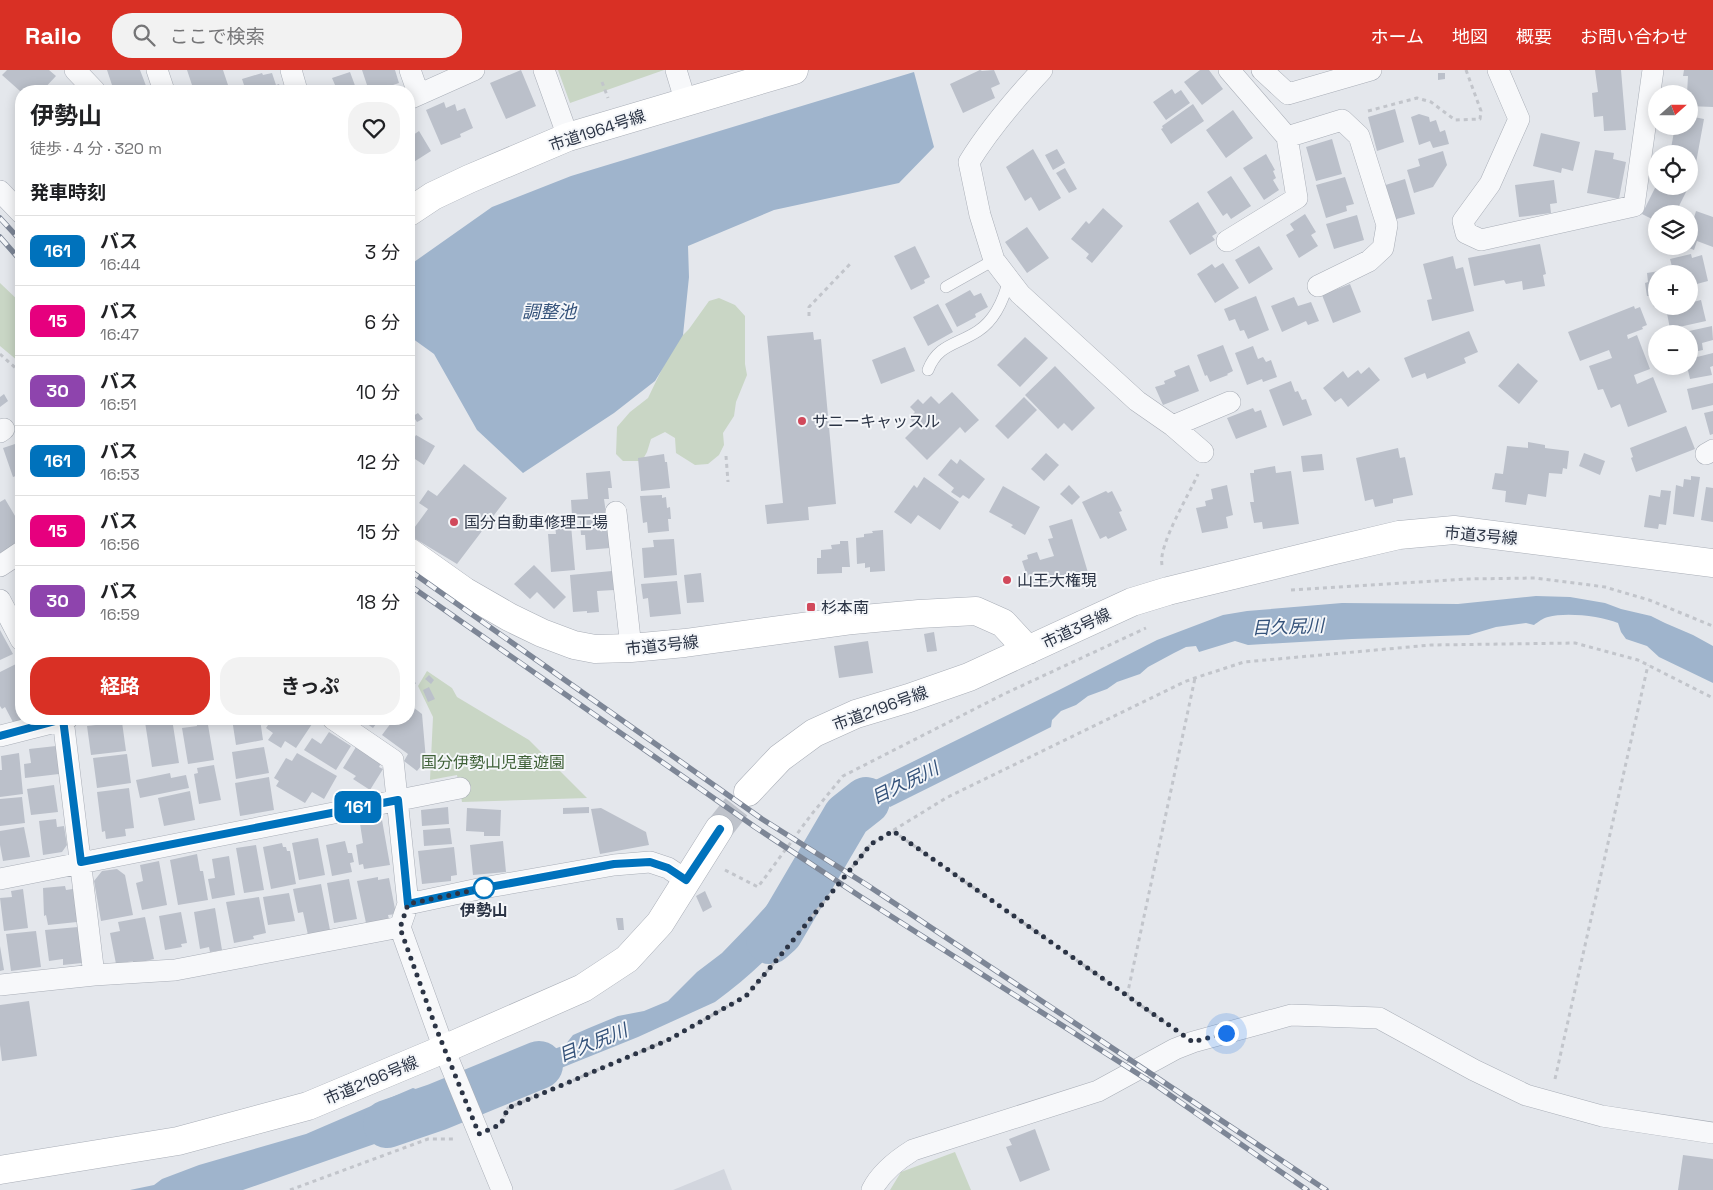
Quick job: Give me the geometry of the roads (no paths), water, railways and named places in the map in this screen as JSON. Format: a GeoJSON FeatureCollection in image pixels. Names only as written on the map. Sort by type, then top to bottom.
{"type":"FeatureCollection","features":[{"type":"Feature","properties":{"kind":"street"},"geometry":{"type":"LineString","coordinates":[[75,70],[89,85]]}},
{"type":"Feature","properties":{"kind":"street"},"geometry":{"type":"LineString","coordinates":[[157,70],[162,85]]}},
{"type":"Feature","properties":{"kind":"street"},"geometry":{"type":"LineString","coordinates":[[291,70],[296,85]]}},
{"type":"Feature","properties":{"kind":"street"},"geometry":{"type":"LineString","coordinates":[[410,70],[412,85]]}},
{"type":"Feature","properties":{"kind":"street"},"geometry":{"type":"LineString","coordinates":[[415,95],[474,70]]}},
{"type":"Feature","properties":{"kind":"street"},"geometry":{"type":"LineString","coordinates":[[544,70],[568,136]]}},
{"type":"Feature","properties":{"kind":"street"},"geometry":{"type":"LineString","coordinates":[[676,70],[686,103]]}},
{"type":"Feature","properties":{"kind":"street","name":"市道1964号線"},"geometry":{"type":"LineString","coordinates":[[415,208],[433,196],[469,179],[568,136],[794,70]]}},
{"type":"Feature","properties":{"kind":"street"},"geometry":{"type":"LineString","coordinates":[[1042,70],[1015,98],[982,141],[969,162],[980,215],[994,260],[1020,294],[1078,349],[1136,401],[1172,426],[1203,452]]}},
{"type":"Feature","properties":{"kind":"street"},"geometry":{"type":"LineString","coordinates":[[1227,241],[1297,198],[1286,137],[1229,70]]}},
{"type":"Feature","properties":{"kind":"street"},"geometry":{"type":"LineString","coordinates":[[1262,70],[1288,94],[1371,70]]}},
{"type":"Feature","properties":{"kind":"street"},"geometry":{"type":"LineString","coordinates":[[1498,70],[1519,119],[1490,184],[1463,221],[1466,233],[1481,240],[1634,206],[1653,70]]}},
{"type":"Feature","properties":{"kind":"street"},"geometry":{"type":"LineString","coordinates":[[1286,137],[1342,120],[1359,136],[1388,225],[1384,248],[1369,261],[1318,286]]}},
{"type":"Feature","properties":{"kind":"street"},"geometry":{"type":"LineString","coordinates":[[0,191],[15,207]]}},
{"type":"Feature","properties":{"kind":"street"},"geometry":{"type":"LineString","coordinates":[[1172,426],[1230,402]]}},
{"type":"Feature","properties":{"kind":"street"},"geometry":{"type":"LineString","coordinates":[[616,512],[631,648]]}},
{"type":"Feature","properties":{"kind":"street","name":"市道3号線"},"geometry":{"type":"LineString","coordinates":[[415,556],[464,591],[509,617],[542,633],[574,645],[595,649],[685,643],[852,620],[976,611],[1003,623],[1028,650],[1132,602],[1331,551],[1399,535],[1425,532],[1454,530],[1482,533],[1713,563]]}},
{"type":"Feature","properties":{"kind":"street"},"geometry":{"type":"LineString","coordinates":[[0,566],[15,556]]}},
{"type":"Feature","properties":{"kind":"street"},"geometry":{"type":"LineString","coordinates":[[0,600],[15,629]]}},
{"type":"Feature","properties":{"kind":"street","name":"市道2196号線"},"geometry":{"type":"LineString","coordinates":[[748,792],[780,758],[814,733],[856,714],[970,677],[1028,650]]}},
{"type":"Feature","properties":{"kind":"street"},"geometry":{"type":"LineString","coordinates":[[0,736],[41,725]]}},
{"type":"Feature","properties":{"kind":"street"},"geometry":{"type":"LineString","coordinates":[[64,725],[94,975]]}},
{"type":"Feature","properties":{"kind":"street"},"geometry":{"type":"LineString","coordinates":[[342,725],[393,760],[408,904],[400,928],[448,1058],[502,1190]]}},
{"type":"Feature","properties":{"kind":"street"},"geometry":{"type":"LineString","coordinates":[[0,879],[460,788]]}},
{"type":"Feature","properties":{"kind":"street","name":"市道2196号線"},"geometry":{"type":"LineString","coordinates":[[0,1170],[178,1141],[308,1106],[448,1058],[583,988],[627,959],[660,923],[720,829]]}},
{"type":"Feature","properties":{"kind":"street"},"geometry":{"type":"LineString","coordinates":[[408,904],[614,864],[650,862],[668,868],[686,880]]}},
{"type":"Feature","properties":{"kind":"street"},"geometry":{"type":"LineString","coordinates":[[0,984],[175,970],[400,928]]}},
{"type":"Feature","properties":{"kind":"street"},"geometry":{"type":"LineString","coordinates":[[872,1190],[876,1182],[895,1162],[913,1150],[1098,1091],[1175,1049],[1193,1042],[1291,1015],[1379,1018],[1474,1070],[1526,1095],[1602,1116],[1713,1133]]}},
{"type":"Feature","properties":{"kind":"lane"},"geometry":{"type":"LineString","coordinates":[[946,287],[994,260]]}},
{"type":"Feature","properties":{"kind":"lane"},"geometry":{"type":"LineString","coordinates":[[928,370],[933,357],[941,350],[980,330],[1004,300],[1009,280]]}},
{"type":"Feature","properties":{"kind":"water","name":"調整池"},"geometry":{"type":"Polygon","coordinates":[[[914,72],[934,147],[899,183],[774,210],[688,246],[689,277],[683,335],[655,381],[614,413],[523,473],[477,430],[434,354],[415,340],[415,261],[492,207],[571,176],[914,72]]]}},
{"type":"Feature","properties":{"kind":"water"},"geometry":{"type":"Polygon","coordinates":[[[1536,596],[1570,597],[1605,603],[1651,616],[1693,635],[1713,646],[1713,683],[1659,657],[1647,646],[1626,639],[1618,623],[1602,618],[1583,616],[1555,616],[1544,618],[1534,625],[1526,623],[1496,627],[1469,635],[1248,645],[1235,641],[1199,652],[1196,646],[1186,647],[1148,667],[1140,674],[1117,682],[1107,689],[1088,696],[1076,705],[1061,711],[1052,720],[1051,727],[890,807],[884,802],[866,810],[852,826],[844,852],[838,859],[812,842],[837,806],[857,789],[1157,640],[1223,615],[1247,611],[1342,603],[1458,604],[1536,596]]]}},
{"type":"Feature","properties":{"kind":"water"},"geometry":{"type":"Polygon","coordinates":[[[786,875],[820,894],[794,929],[769,956],[723,996],[715,1002],[638,1037],[509,1089],[485,1105],[475,1078],[565,1045],[573,1035],[618,1016],[644,1011],[668,1001],[697,972],[722,953],[750,924],[770,902],[786,875]]]}},
{"type":"Feature","properties":{"kind":"water"},"geometry":{"type":"Polygon","coordinates":[[[413,1088],[424,1092],[443,1088],[453,1113],[403,1134],[243,1190],[130,1190],[154,1185],[162,1179],[199,1165],[306,1134],[413,1088]]]}},
{"type":"Feature","properties":{"kind":"waterway","name":"目久尻川"},"geometry":{"type":"LineString","coordinates":[[770,940],[779,932],[847,816],[866,801]]}},
{"type":"Feature","properties":{"kind":"waterway","name":"目久尻川"},"geometry":{"type":"LineString","coordinates":[[387,1124],[437,1107],[539,1065]]}},
{"type":"Feature","properties":{"kind":"tunnel"},"geometry":{"type":"LineString","coordinates":[[719,829],[748,792]]}},
{"type":"Feature","properties":{"kind":"railway"},"geometry":{"type":"LineString","coordinates":[[0,218],[15,234]]}},
{"type":"Feature","properties":{"kind":"railway"},"geometry":{"type":"LineString","coordinates":[[0,237],[15,254]]}},
{"type":"Feature","properties":{"kind":"railway"},"geometry":{"type":"LineString","coordinates":[[415,574],[762,819],[867,885],[1326,1190]]}},
{"type":"Feature","properties":{"kind":"railway"},"geometry":{"type":"LineString","coordinates":[[415,589],[755,827],[1154,1084],[1307,1190]]}},
{"type":"Feature","properties":{"kind":"place","name":"サニーキャッスル"},"geometry":{"type":"Point","coordinates":[802,421]}},
{"type":"Feature","properties":{"kind":"place","name":"国分自動車修理工場"},"geometry":{"type":"Point","coordinates":[454,522]}},
{"type":"Feature","properties":{"kind":"place","name":"山王大権現"},"geometry":{"type":"Point","coordinates":[1007,580]}},
{"type":"Feature","properties":{"kind":"place","name":"杉本南"},"geometry":{"type":"Point","coordinates":[811,607]}},
{"type":"Feature","properties":{"kind":"place","name":"伊勢山"},"geometry":{"type":"Point","coordinates":[484,888]}},
{"type":"Feature","properties":{"kind":"park label","name":"国分伊勢山児童遊園"},"geometry":{"type":"Point","coordinates":[493,762]}}]}
